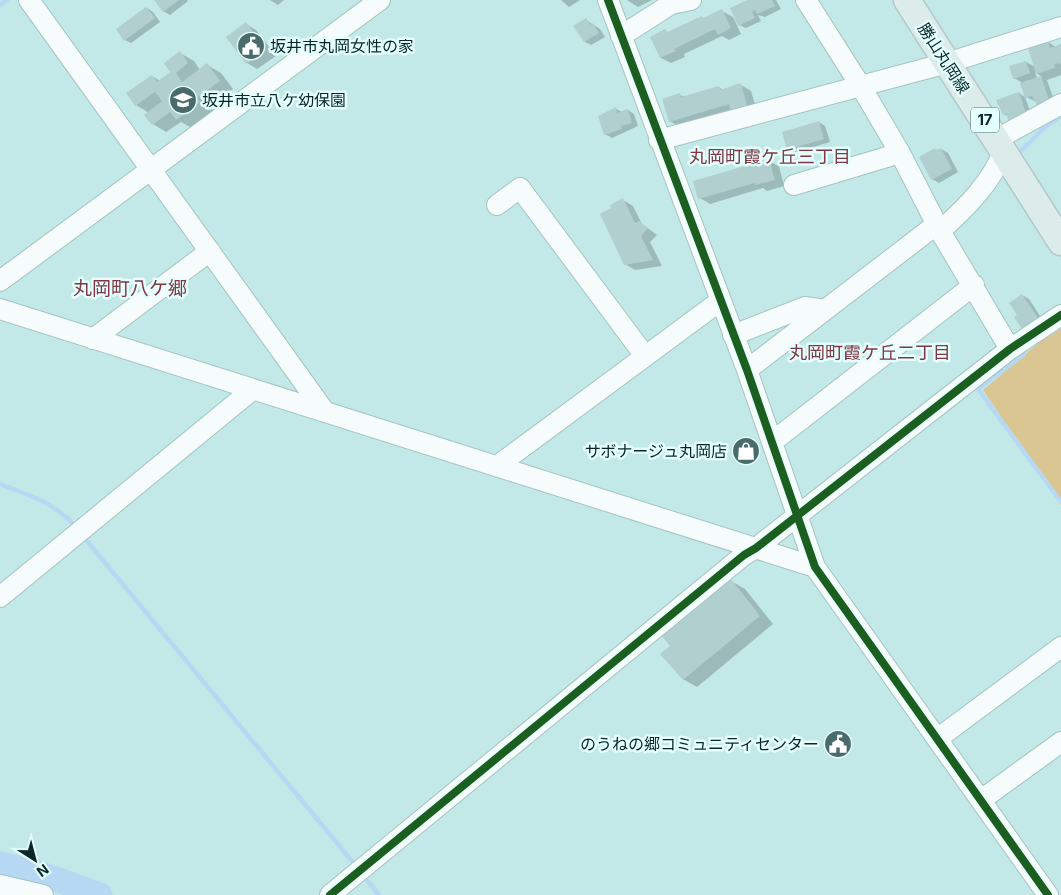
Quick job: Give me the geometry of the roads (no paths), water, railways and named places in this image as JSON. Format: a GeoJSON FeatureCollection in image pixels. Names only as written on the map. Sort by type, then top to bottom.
{"type":"FeatureCollection","features":[{"type":"Feature","properties":{"kind":"main road","name":"勝山丸岡線"},"geometry":{"type":"LineString","coordinates":[[907,0],[1061,242]]}},
{"type":"Feature","properties":{"kind":"street"},"geometry":{"type":"LineString","coordinates":[[29,0],[325,412]]}},
{"type":"Feature","properties":{"kind":"street"},"geometry":{"type":"LineString","coordinates":[[0,281],[380,0]]}},
{"type":"Feature","properties":{"kind":"street"},"geometry":{"type":"LineString","coordinates":[[608,0],[747,370],[815,567],[1048,895]]}},
{"type":"Feature","properties":{"kind":"street"},"geometry":{"type":"LineString","coordinates":[[621,36],[670,4],[692,0]]}},
{"type":"Feature","properties":{"kind":"street"},"geometry":{"type":"LineString","coordinates":[[806,0],[860,85],[1010,349]]}},
{"type":"Feature","properties":{"kind":"street"},"geometry":{"type":"LineString","coordinates":[[659,140],[947,63],[1061,28]]}},
{"type":"Feature","properties":{"kind":"street"},"geometry":{"type":"LineString","coordinates":[[747,370],[967,206],[987,181],[1000,144],[1061,104]]}},
{"type":"Feature","properties":{"kind":"street"},"geometry":{"type":"LineString","coordinates":[[794,185],[900,154]]}},
{"type":"Feature","properties":{"kind":"street"},"geometry":{"type":"LineString","coordinates":[[497,205],[520,188],[645,356]]}},
{"type":"Feature","properties":{"kind":"street"},"geometry":{"type":"LineString","coordinates":[[93,339],[210,251]]}},
{"type":"Feature","properties":{"kind":"street"},"geometry":{"type":"LineString","coordinates":[[772,442],[974,285]]}},
{"type":"Feature","properties":{"kind":"street"},"geometry":{"type":"LineString","coordinates":[[497,466],[720,301]]}},
{"type":"Feature","properties":{"kind":"street"},"geometry":{"type":"LineString","coordinates":[[733,335],[805,307],[825,310]]}},
{"type":"Feature","properties":{"kind":"street"},"geometry":{"type":"LineString","coordinates":[[0,309],[815,567]]}},
{"type":"Feature","properties":{"kind":"street"},"geometry":{"type":"LineString","coordinates":[[330,895],[736,561],[756,548],[1010,349],[1061,315]]}},
{"type":"Feature","properties":{"kind":"street"},"geometry":{"type":"LineString","coordinates":[[0,597],[252,390]]}},
{"type":"Feature","properties":{"kind":"street"},"geometry":{"type":"LineString","coordinates":[[937,739],[1061,647]]}},
{"type":"Feature","properties":{"kind":"street"},"geometry":{"type":"LineString","coordinates":[[981,800],[1061,742]]}},
{"type":"Feature","properties":{"kind":"street"},"geometry":{"type":"LineString","coordinates":[[0,885],[43,895]]}},
{"type":"Feature","properties":{"kind":"waterway"},"geometry":{"type":"LineString","coordinates":[[0,5],[7,0]]}},
{"type":"Feature","properties":{"kind":"waterway"},"geometry":{"type":"LineString","coordinates":[[1016,156],[1044,128],[1061,116]]}},
{"type":"Feature","properties":{"kind":"waterway"},"geometry":{"type":"LineString","coordinates":[[1021,348],[1024,354],[978,389],[1061,502]]}},
{"type":"Feature","properties":{"kind":"waterway"},"geometry":{"type":"LineString","coordinates":[[0,484],[31,496],[50,506],[76,527]]}},
{"type":"Feature","properties":{"kind":"waterway"},"geometry":{"type":"LineString","coordinates":[[82,535],[356,866]]}},
{"type":"Feature","properties":{"kind":"waterway"},"geometry":{"type":"LineString","coordinates":[[0,864],[33,871],[100,895]]}},
{"type":"Feature","properties":{"kind":"waterway"},"geometry":{"type":"LineString","coordinates":[[362,874],[379,895]]}},
{"type":"Feature","properties":{"kind":"place","name":"坂井市丸岡女性の家"},"geometry":{"type":"Point","coordinates":[251,46]}},
{"type":"Feature","properties":{"kind":"place","name":"坂井市立八ケ幼保園"},"geometry":{"type":"Point","coordinates":[183,100]}},
{"type":"Feature","properties":{"kind":"place","name":"サボナージュ丸岡店"},"geometry":{"type":"Point","coordinates":[746,451]}},
{"type":"Feature","properties":{"kind":"place","name":"のうねの郷コミュニティセンター"},"geometry":{"type":"Point","coordinates":[838,744]}},
{"type":"Feature","properties":{"kind":"district","name":"丸岡町霞ケ丘三丁目"},"geometry":{"type":"Point","coordinates":[770,157]}},
{"type":"Feature","properties":{"kind":"district","name":"丸岡町八ケ郷"},"geometry":{"type":"Point","coordinates":[130,288]}},
{"type":"Feature","properties":{"kind":"district","name":"丸岡町霞ケ丘二丁目"},"geometry":{"type":"Point","coordinates":[870,353]}}]}
